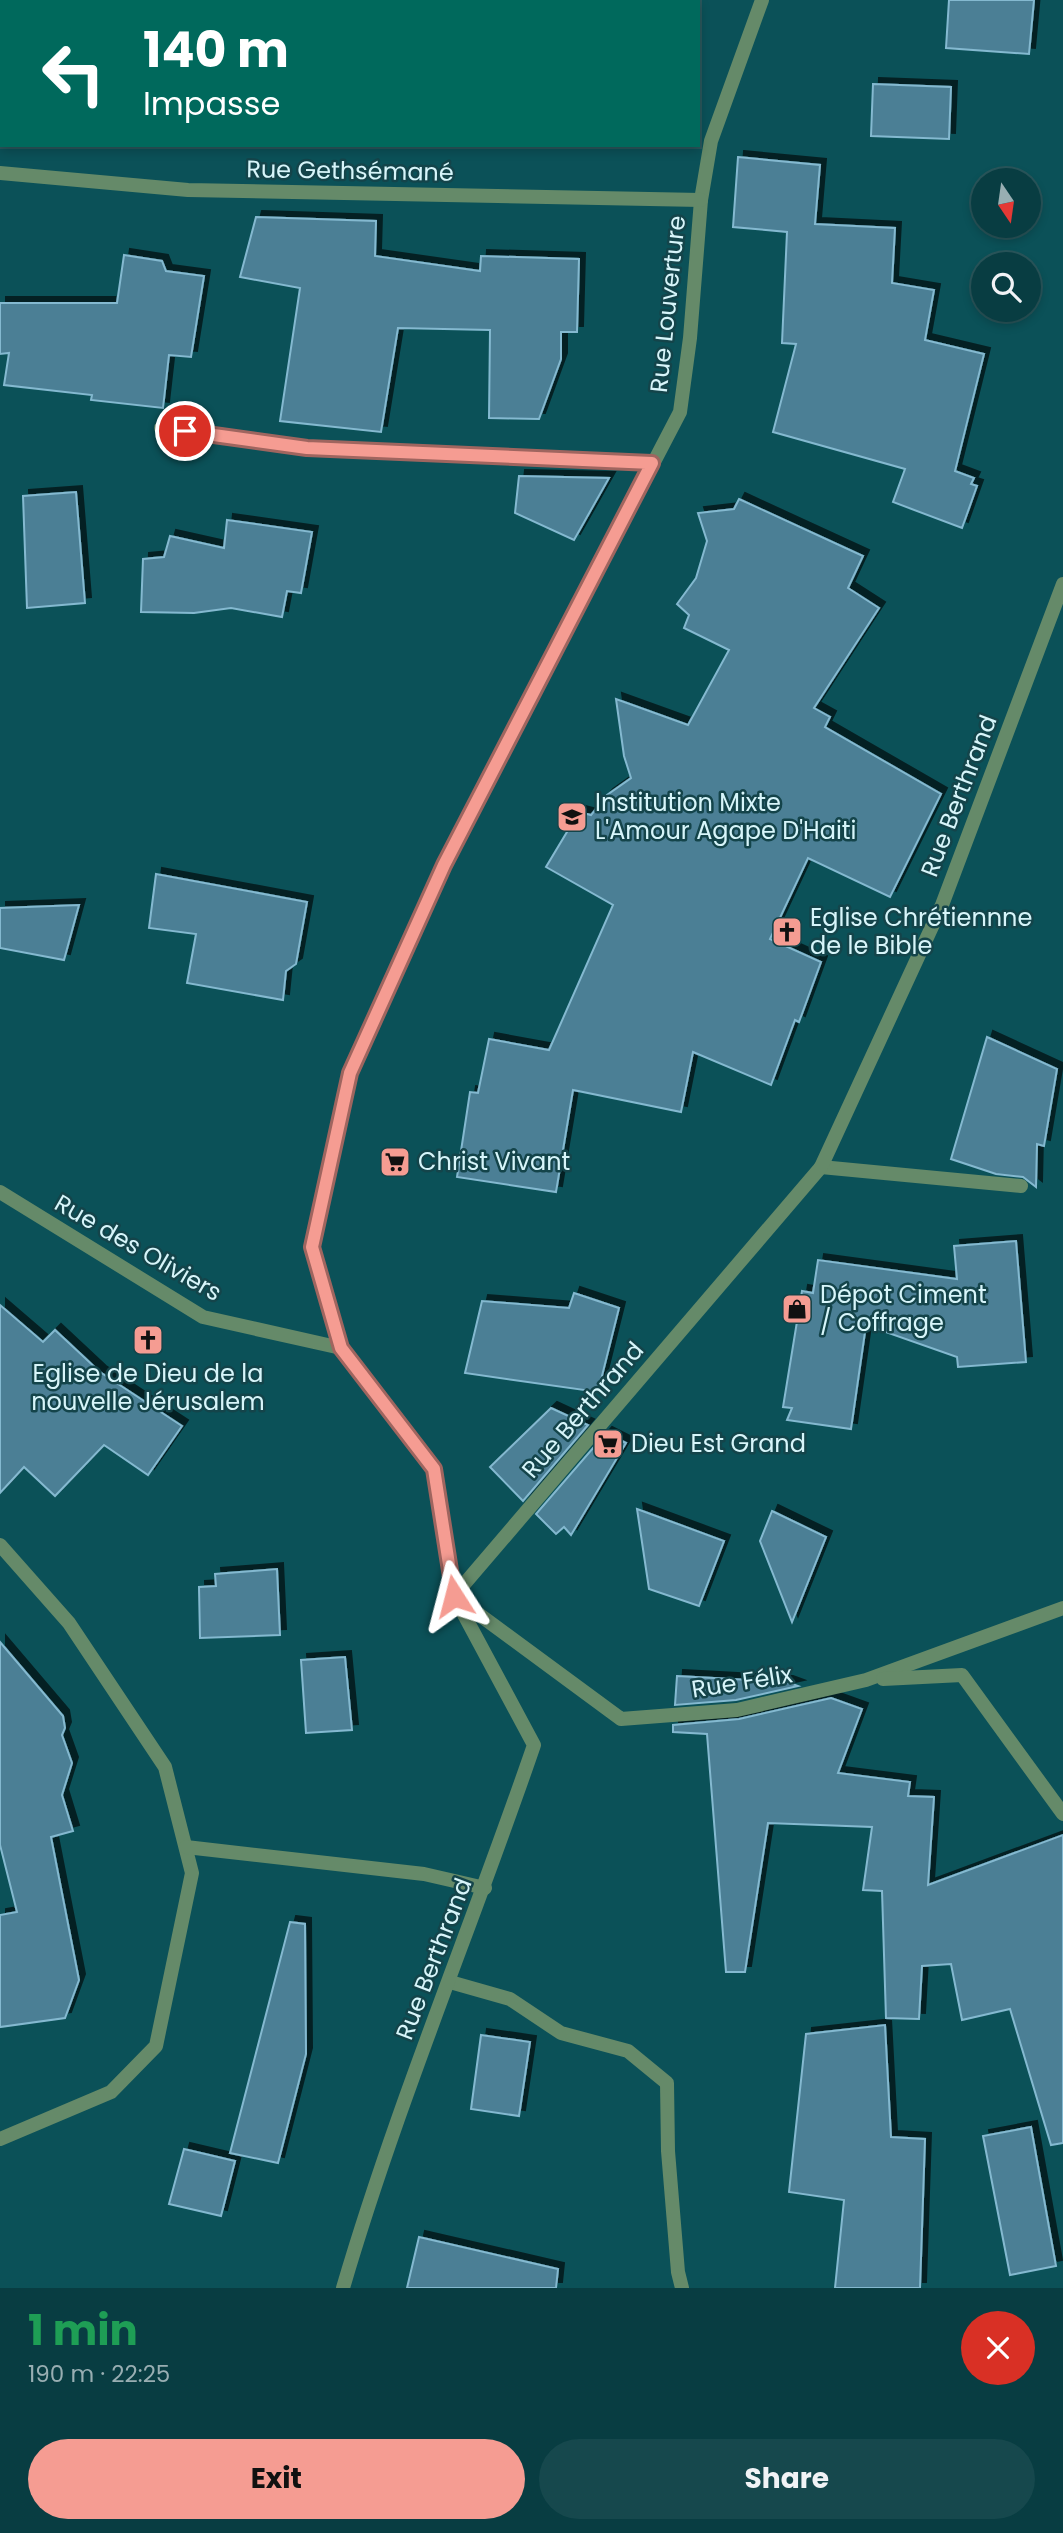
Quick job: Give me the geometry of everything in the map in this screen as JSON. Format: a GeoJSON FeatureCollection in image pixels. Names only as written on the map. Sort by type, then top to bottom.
{"type":"FeatureCollection","features":[{"type":"Feature","properties":{"kind":"street","name":"Rue Louverture"},"geometry":{"type":"LineString","coordinates":[[454,1596],[434,1469],[341,1348],[312,1247],[350,1073],[444,865],[680,412],[690,338],[701,200],[711,141],[762,0]]}},
{"type":"Feature","properties":{"kind":"street","name":"Rue Gethsémané"},"geometry":{"type":"LineString","coordinates":[[0,173],[188,190],[701,200]]}},
{"type":"Feature","properties":{"kind":"street"},"geometry":{"type":"LineString","coordinates":[[161,428],[307,448],[652,463]]}},
{"type":"Feature","properties":{"kind":"street","name":"Rue Berthrand"},"geometry":{"type":"LineString","coordinates":[[343,2288],[389,2142],[485,1888],[534,1745],[454,1596],[821,1167],[942,905],[1063,584]]}},
{"type":"Feature","properties":{"kind":"street"},"geometry":{"type":"LineString","coordinates":[[821,1167],[1021,1186]]}},
{"type":"Feature","properties":{"kind":"street","name":"Rue des Oliviers"},"geometry":{"type":"LineString","coordinates":[[0,1192],[203,1317],[341,1348]]}},
{"type":"Feature","properties":{"kind":"street"},"geometry":{"type":"LineString","coordinates":[[0,1545],[69,1623],[165,1767],[192,1872],[156,2046],[111,2092],[0,2139]]}},
{"type":"Feature","properties":{"kind":"street","name":"Rue Félix"},"geometry":{"type":"LineString","coordinates":[[454,1596],[621,1719],[737,1710],[866,1680],[1063,1608]]}},
{"type":"Feature","properties":{"kind":"street"},"geometry":{"type":"LineString","coordinates":[[866,1680],[962,1675],[1063,1814]]}},
{"type":"Feature","properties":{"kind":"street"},"geometry":{"type":"LineString","coordinates":[[186,1847],[424,1874],[485,1888]]}},
{"type":"Feature","properties":{"kind":"street"},"geometry":{"type":"LineString","coordinates":[[450,1982],[510,1998],[561,2032],[628,2051],[667,2083],[668,2151],[678,2272],[682,2288]]}},
{"type":"Feature","properties":{"kind":"building"},"geometry":{"type":"Polygon","coordinates":[[[949,0],[1034,0],[1029,54],[946,48],[949,0]]]}},
{"type":"Feature","properties":{"kind":"building"},"geometry":{"type":"Polygon","coordinates":[[[873,84],[951,87],[949,139],[871,136],[873,84]]]}},
{"type":"Feature","properties":{"kind":"building"},"geometry":{"type":"Polygon","coordinates":[[[738,157],[820,165],[815,224],[895,228],[892,283],[934,290],[925,340],[984,354],[955,471],[974,478],[971,484],[977,486],[962,528],[893,502],[905,469],[773,432],[796,344],[782,343],[787,232],[733,227],[738,157]]]}},
{"type":"Feature","properties":{"kind":"building"},"geometry":{"type":"Polygon","coordinates":[[[256,217],[376,221],[375,256],[480,271],[481,256],[579,259],[577,332],[561,332],[561,359],[539,419],[489,418],[490,330],[398,328],[381,432],[280,421],[300,288],[240,277],[256,217]]]}},
{"type":"Feature","properties":{"kind":"building"},"geometry":{"type":"Polygon","coordinates":[[[124,255],[162,261],[166,271],[204,276],[191,357],[169,355],[163,408],[91,400],[92,395],[4,385],[9,353],[0,354],[0,303],[117,303],[124,255]]]}},
{"type":"Feature","properties":{"kind":"building"},"geometry":{"type":"Polygon","coordinates":[[[519,476],[609,478],[574,540],[515,513],[519,476]]]}},
{"type":"Feature","properties":{"kind":"building"},"geometry":{"type":"Polygon","coordinates":[[[76,492],[85,603],[27,608],[23,496],[76,492]]]}},
{"type":"Feature","properties":{"kind":"building"},"geometry":{"type":"Polygon","coordinates":[[[739,499],[863,556],[848,588],[879,608],[814,708],[830,717],[825,727],[941,794],[890,897],[808,858],[770,939],[821,962],[799,1022],[795,1020],[771,1085],[693,1052],[681,1112],[573,1090],[556,1192],[457,1177],[470,1092],[478,1093],[489,1039],[549,1050],[613,905],[546,867],[579,812],[591,815],[607,795],[631,778],[624,756],[616,699],[688,725],[729,650],[684,628],[689,615],[677,604],[696,578],[707,541],[698,513],[734,509],[739,499]]]}},
{"type":"Feature","properties":{"kind":"building"},"geometry":{"type":"Polygon","coordinates":[[[227,520],[312,532],[301,593],[287,591],[282,617],[231,608],[194,613],[141,612],[143,559],[164,557],[170,536],[224,548],[227,520]]]}},
{"type":"Feature","properties":{"kind":"building"},"geometry":{"type":"Polygon","coordinates":[[[156,874],[307,902],[296,964],[286,971],[283,1000],[187,983],[196,934],[149,928],[156,874]]]}},
{"type":"Feature","properties":{"kind":"building"},"geometry":{"type":"Polygon","coordinates":[[[79,905],[64,960],[0,948],[0,908],[79,905]]]}},
{"type":"Feature","properties":{"kind":"building"},"geometry":{"type":"Polygon","coordinates":[[[987,1037],[1057,1069],[1044,1146],[1037,1144],[1036,1187],[1023,1177],[996,1174],[951,1159],[987,1037]]]}},
{"type":"Feature","properties":{"kind":"building"},"geometry":{"type":"Polygon","coordinates":[[[1016,1241],[1026,1362],[958,1367],[957,1357],[866,1325],[851,1429],[787,1420],[792,1408],[783,1407],[802,1291],[813,1293],[818,1260],[957,1279],[954,1246],[1016,1241]]]}},
{"type":"Feature","properties":{"kind":"building"},"geometry":{"type":"Polygon","coordinates":[[[574,1293],[619,1308],[598,1392],[465,1373],[482,1301],[569,1308],[574,1293]]]}},
{"type":"Feature","properties":{"kind":"building"},"geometry":{"type":"Polygon","coordinates":[[[0,1305],[43,1342],[55,1330],[100,1372],[182,1426],[148,1475],[104,1445],[55,1496],[24,1467],[0,1493],[0,1305]]]}},
{"type":"Feature","properties":{"kind":"building"},"geometry":{"type":"Polygon","coordinates":[[[551,1408],[588,1425],[523,1501],[490,1467],[551,1408]]]}},
{"type":"Feature","properties":{"kind":"building"},"geometry":{"type":"Polygon","coordinates":[[[606,1433],[626,1443],[571,1535],[564,1527],[556,1534],[536,1514],[606,1433]]]}},
{"type":"Feature","properties":{"kind":"building"},"geometry":{"type":"Polygon","coordinates":[[[637,1509],[724,1541],[699,1606],[649,1589],[637,1509]]]}},
{"type":"Feature","properties":{"kind":"building"},"geometry":{"type":"Polygon","coordinates":[[[772,1511],[826,1537],[792,1622],[760,1541],[772,1511]]]}},
{"type":"Feature","properties":{"kind":"building"},"geometry":{"type":"Polygon","coordinates":[[[277,1569],[280,1635],[200,1638],[199,1587],[216,1586],[215,1574],[277,1569]]]}},
{"type":"Feature","properties":{"kind":"building"},"geometry":{"type":"Polygon","coordinates":[[[0,1642],[63,1716],[65,1728],[62,1735],[72,1763],[62,1795],[73,1831],[51,1837],[79,1980],[65,2018],[0,2027],[0,1915],[17,1912],[0,1845],[0,1642]]]}},
{"type":"Feature","properties":{"kind":"building"},"geometry":{"type":"Polygon","coordinates":[[[345,1657],[352,1730],[306,1733],[301,1660],[345,1657]]]}},
{"type":"Feature","properties":{"kind":"building"},"geometry":{"type":"Polygon","coordinates":[[[677,1676],[787,1682],[798,1686],[736,1700],[675,1705],[677,1676]]]}},
{"type":"Feature","properties":{"kind":"building"},"geometry":{"type":"Polygon","coordinates":[[[831,1698],[862,1709],[838,1773],[910,1782],[908,1796],[934,1797],[928,1885],[1063,1835],[1063,2143],[1051,2145],[1010,2009],[962,2020],[951,1964],[922,1966],[919,2019],[886,2018],[882,1891],[863,1890],[872,1827],[768,1823],[745,1972],[726,1972],[707,1734],[673,1732],[673,1725],[739,1719],[831,1698]]]}},
{"type":"Feature","properties":{"kind":"building"},"geometry":{"type":"Polygon","coordinates":[[[290,1922],[305,1924],[306,2054],[278,2163],[230,2153],[290,1922]]]}},
{"type":"Feature","properties":{"kind":"building"},"geometry":{"type":"Polygon","coordinates":[[[885,2025],[891,2137],[925,2139],[920,2288],[835,2288],[844,2200],[789,2192],[806,2034],[885,2025]]]}},
{"type":"Feature","properties":{"kind":"building"},"geometry":{"type":"Polygon","coordinates":[[[481,2035],[530,2042],[519,2116],[471,2109],[481,2035]]]}},
{"type":"Feature","properties":{"kind":"building"},"geometry":{"type":"Polygon","coordinates":[[[1031,2127],[1056,2266],[1010,2275],[983,2136],[1031,2127]]]}},
{"type":"Feature","properties":{"kind":"building"},"geometry":{"type":"Polygon","coordinates":[[[184,2149],[235,2161],[221,2216],[169,2204],[184,2149]]]}},
{"type":"Feature","properties":{"kind":"building"},"geometry":{"type":"Polygon","coordinates":[[[419,2237],[558,2269],[556,2288],[407,2288],[419,2237]]]}},
{"type":"Feature","properties":{"kind":"place","name":"Institution Mixte L'Amour Agape D'Haiti"},"geometry":{"type":"Point","coordinates":[572,817]}},
{"type":"Feature","properties":{"kind":"place","name":"Eglise Chrétiennne de le Bible"},"geometry":{"type":"Point","coordinates":[787,932]}},
{"type":"Feature","properties":{"kind":"place","name":"Christ Vivant"},"geometry":{"type":"Point","coordinates":[395,1162]}},
{"type":"Feature","properties":{"kind":"place","name":"Dépot Ciment / Coffrage"},"geometry":{"type":"Point","coordinates":[797,1309]}},
{"type":"Feature","properties":{"kind":"place","name":"Eglise de Dieu de la nouvelle Jérusalem"},"geometry":{"type":"Point","coordinates":[148,1340]}},
{"type":"Feature","properties":{"kind":"place","name":"Dieu Est Grand"},"geometry":{"type":"Point","coordinates":[608,1444]}},
{"type":"Feature","properties":{"kind":"route"},"geometry":{"type":"LineString","coordinates":[[185,431],[307,448],[652,463],[444,865],[350,1073],[312,1247],[341,1348],[434,1469],[454,1596]]}}]}
